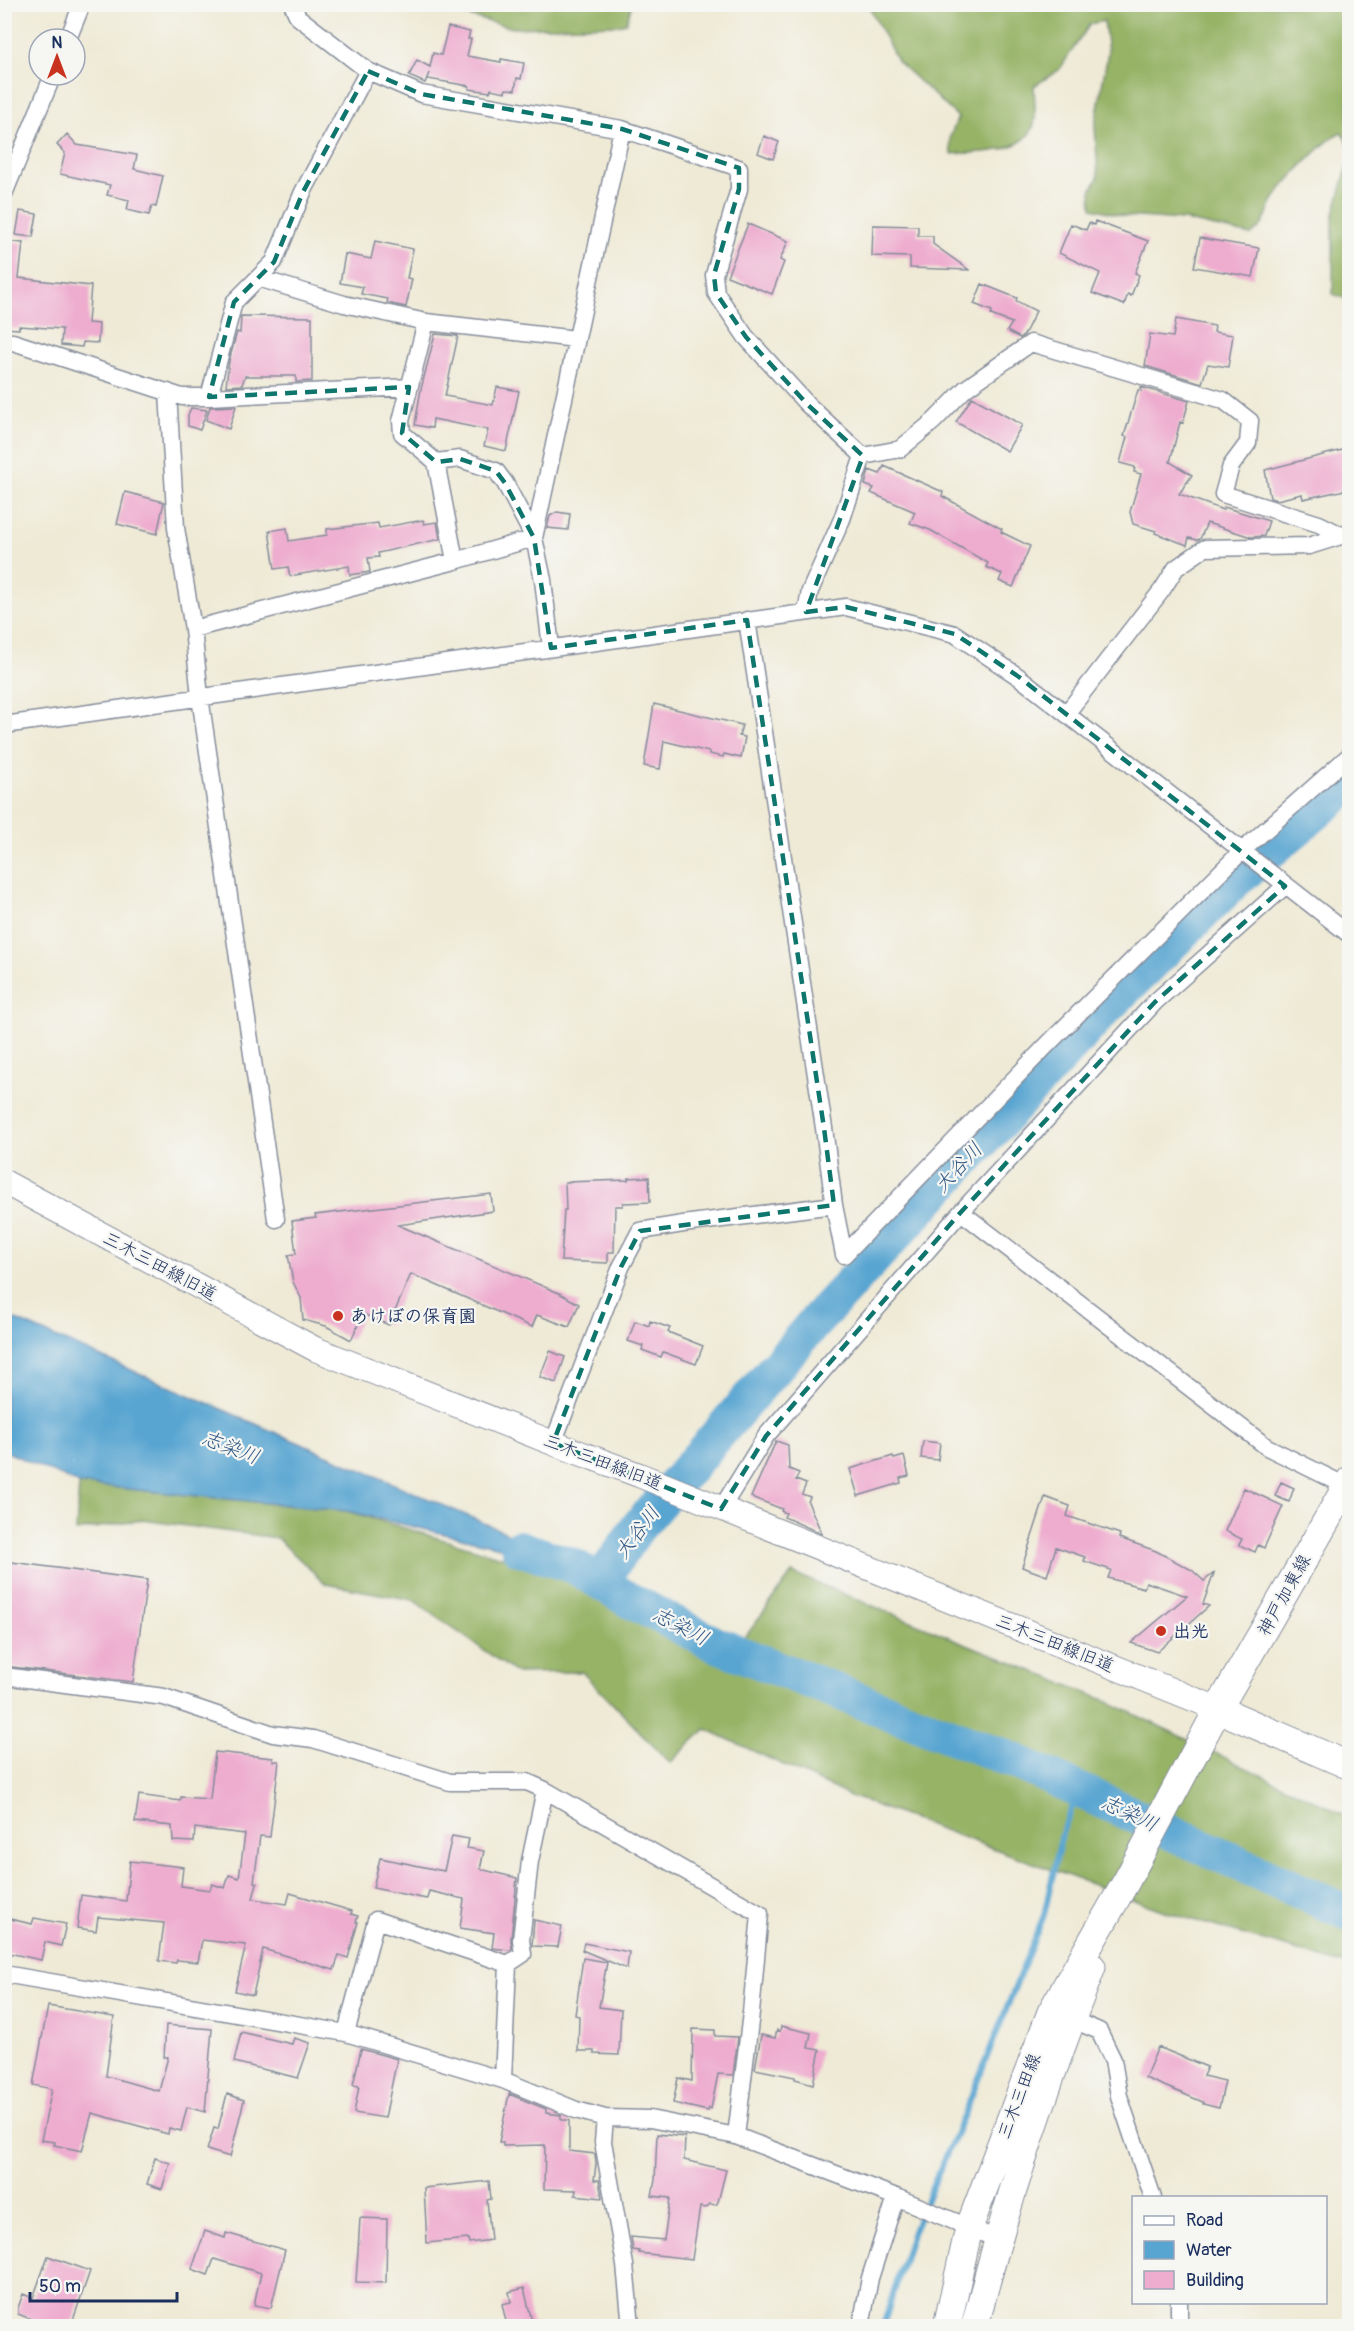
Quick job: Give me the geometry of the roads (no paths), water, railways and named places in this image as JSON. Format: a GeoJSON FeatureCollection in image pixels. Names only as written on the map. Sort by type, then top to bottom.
{"type":"FeatureCollection","features":[{"type":"Feature","properties":{"kind":"main road","name":"神戸加東線"},"geometry":{"type":"LineString","coordinates":[[1218,1709],[1348,1483]]}},
{"type":"Feature","properties":{"kind":"main road","name":"三木三田線"},"geometry":{"type":"LineString","coordinates":[[947,2326],[969,2228],[1061,2015],[1127,1880],[1218,1709]]}},
{"type":"Feature","properties":{"kind":"main road"},"geometry":{"type":"LineString","coordinates":[[1218,1709],[1350,1766]]}},
{"type":"Feature","properties":{"kind":"main road","name":"三木三田線"},"geometry":{"type":"LineString","coordinates":[[975,2326],[997,2239],[1061,2015]]}},
{"type":"Feature","properties":{"kind":"street"},"geometry":{"type":"LineString","coordinates":[[73,27],[82,4]]}},
{"type":"Feature","properties":{"kind":"street"},"geometry":{"type":"LineString","coordinates":[[292,4],[298,17],[368,71],[421,94],[622,129],[740,168],[740,189],[714,275],[716,293],[746,337],[807,404],[863,456]]}},
{"type":"Feature","properties":{"kind":"street"},"geometry":{"type":"LineString","coordinates":[[209,397],[234,302],[274,262],[303,192],[368,71]]}},
{"type":"Feature","properties":{"kind":"street"},"geometry":{"type":"LineString","coordinates":[[4,194],[48,87]]}},
{"type":"Feature","properties":{"kind":"street"},"geometry":{"type":"LineString","coordinates":[[534,538],[622,129]]}},
{"type":"Feature","properties":{"kind":"street"},"geometry":{"type":"LineString","coordinates":[[258,278],[344,304],[426,322],[576,339]]}},
{"type":"Feature","properties":{"kind":"street"},"geometry":{"type":"LineString","coordinates":[[426,322],[401,421],[402,433],[436,462],[455,561]]}},
{"type":"Feature","properties":{"kind":"street"},"geometry":{"type":"LineString","coordinates":[[4,342],[13,342],[182,397],[410,387]]}},
{"type":"Feature","properties":{"kind":"street"},"geometry":{"type":"LineString","coordinates":[[863,456],[900,449],[934,421],[965,389],[1031,343],[1223,400],[1250,421],[1248,443],[1231,466],[1223,494],[1345,534]]}},
{"type":"Feature","properties":{"kind":"street"},"geometry":{"type":"LineString","coordinates":[[168,392],[176,528],[193,629],[200,697],[276,1219]]}},
{"type":"Feature","properties":{"kind":"street"},"geometry":{"type":"LineString","coordinates":[[806,612],[810,591],[842,519],[863,456]]}},
{"type":"Feature","properties":{"kind":"street"},"geometry":{"type":"LineString","coordinates":[[436,462],[460,459],[496,471],[506,483],[534,538],[543,580],[551,648]]}},
{"type":"Feature","properties":{"kind":"street"},"geometry":{"type":"LineString","coordinates":[[1066,714],[1162,590],[1176,568],[1205,548],[1309,546],[1345,534]]}},
{"type":"Feature","properties":{"kind":"street"},"geometry":{"type":"LineString","coordinates":[[193,629],[455,561],[534,538]]}},
{"type":"Feature","properties":{"kind":"street"},"geometry":{"type":"LineString","coordinates":[[4,725],[846,607],[955,634],[1019,677],[1350,935]]}},
{"type":"Feature","properties":{"kind":"street"},"geometry":{"type":"LineString","coordinates":[[747,620],[834,1205],[844,1255],[1049,1043],[1243,850],[1350,755]]}},
{"type":"Feature","properties":{"kind":"street"},"geometry":{"type":"LineString","coordinates":[[721,1509],[766,1436],[961,1212],[1155,1002],[1285,886]]}},
{"type":"Feature","properties":{"kind":"street","name":"三木三田線旧道"},"geometry":{"type":"LineString","coordinates":[[4,1182],[315,1349],[639,1475],[1218,1709]]}},
{"type":"Feature","properties":{"kind":"street"},"geometry":{"type":"LineString","coordinates":[[553,1443],[621,1267],[640,1231],[834,1205]]}},
{"type":"Feature","properties":{"kind":"street"},"geometry":{"type":"LineString","coordinates":[[961,1212],[1267,1447],[1348,1483]]}},
{"type":"Feature","properties":{"kind":"street"},"geometry":{"type":"LineString","coordinates":[[4,1676],[165,1697],[273,1734],[314,1739],[450,1782],[527,1782],[545,1790],[760,1914],[736,2136]]}},
{"type":"Feature","properties":{"kind":"street"},"geometry":{"type":"LineString","coordinates":[[508,1964],[523,1954],[521,1940],[531,1861],[545,1790]]}},
{"type":"Feature","properties":{"kind":"street"},"geometry":{"type":"LineString","coordinates":[[346,2033],[376,1920],[508,1964]]}},
{"type":"Feature","properties":{"kind":"street"},"geometry":{"type":"LineString","coordinates":[[503,2080],[508,1964]]}},
{"type":"Feature","properties":{"kind":"street"},"geometry":{"type":"LineString","coordinates":[[4,1974],[346,2033],[503,2080],[576,2110],[605,2118],[650,2119],[736,2136],[902,2199],[997,2239]]}},
{"type":"Feature","properties":{"kind":"street"},"geometry":{"type":"LineString","coordinates":[[1061,2015],[1099,2031],[1113,2060],[1119,2096],[1152,2196]]}},
{"type":"Feature","properties":{"kind":"street"},"geometry":{"type":"LineString","coordinates":[[605,2118],[603,2142],[625,2265],[631,2326]]}},
{"type":"Feature","properties":{"kind":"street"},"geometry":{"type":"LineString","coordinates":[[861,2326],[870,2278],[902,2199]]}},
{"type":"Feature","properties":{"kind":"street"},"geometry":{"type":"LineString","coordinates":[[1179,2304],[1179,2326]]}},
{"type":"Feature","properties":{"kind":"water"},"geometry":{"type":"Polygon","coordinates":[[[5,1316],[588,1568],[347,1511],[79,1484],[5,1451],[5,1316]]]}},
{"type":"Feature","properties":{"kind":"waterway","name":"大谷川"},"geometry":{"type":"LineString","coordinates":[[600,1582],[638,1527],[813,1324],[1104,1010],[1235,881],[1350,784]]}},
{"type":"Feature","properties":{"kind":"waterway","name":"志染川"},"geometry":{"type":"LineString","coordinates":[[519,1548],[574,1566],[631,1601],[715,1644],[1015,1761],[1350,1914]]}},
{"type":"Feature","properties":{"kind":"waterway"},"geometry":{"type":"LineString","coordinates":[[883,2326],[912,2233],[963,2117],[1044,1915],[1062,1833],[1079,1790]]}},
{"type":"Feature","properties":{"kind":"place","name":"あけぼの保育園"},"geometry":{"type":"Point","coordinates":[338,1316]}},
{"type":"Feature","properties":{"kind":"place","name":"出光"},"geometry":{"type":"Point","coordinates":[1161,1631]}}]}
